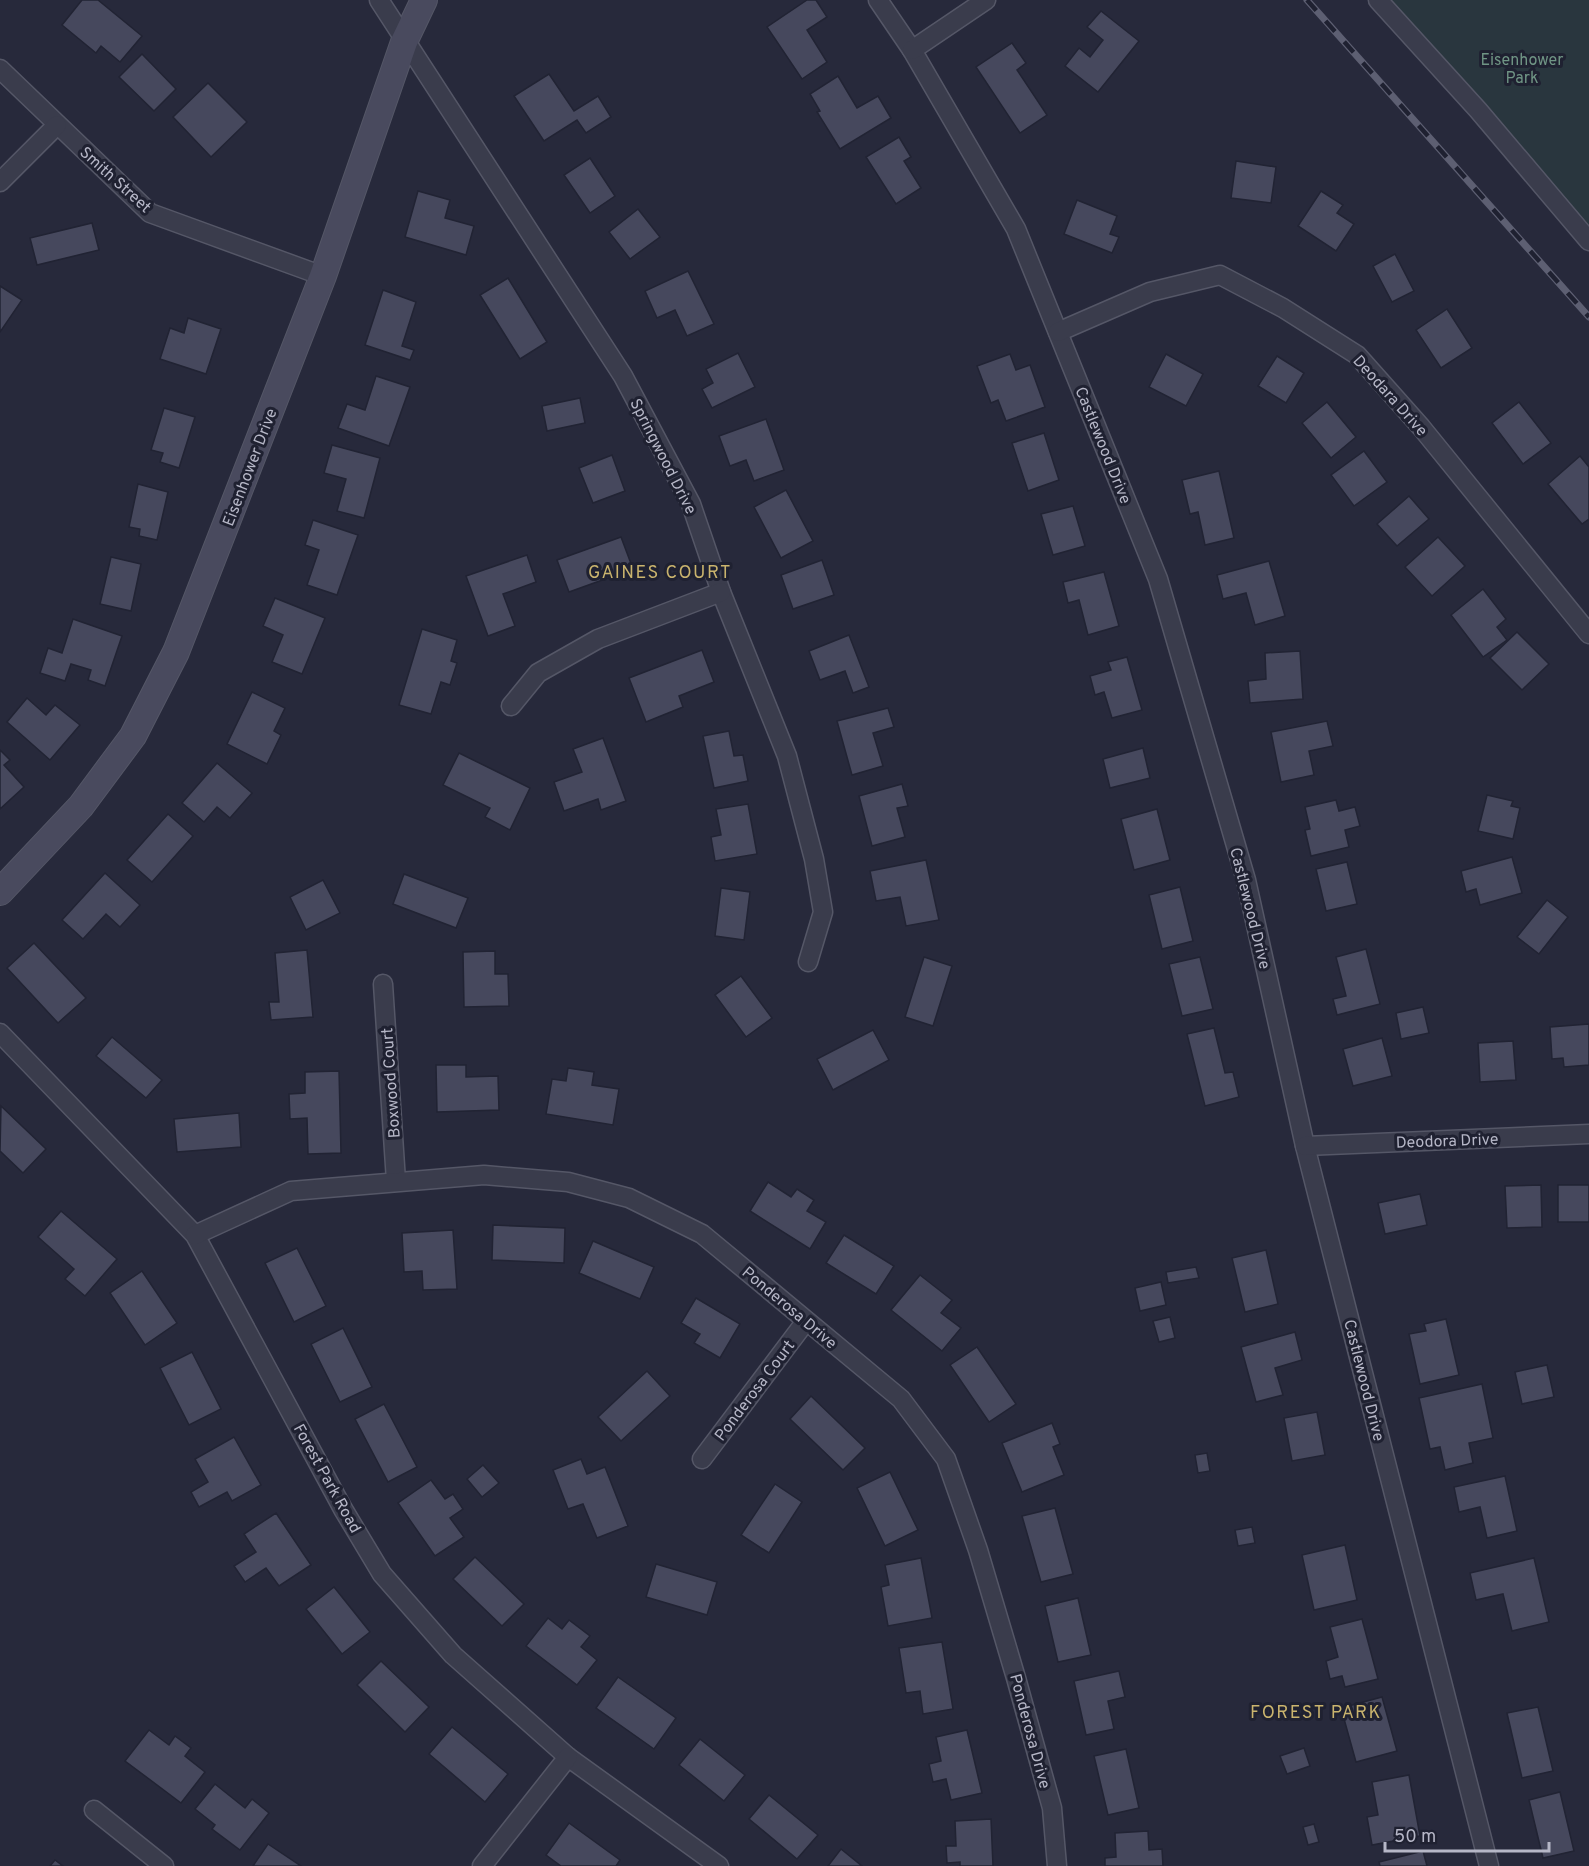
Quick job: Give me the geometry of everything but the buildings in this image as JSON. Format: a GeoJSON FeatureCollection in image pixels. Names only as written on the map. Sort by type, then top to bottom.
{"type":"FeatureCollection","features":[{"type":"Feature","properties":{"kind":"street","name":"Springwood Drive"},"geometry":{"type":"LineString","coordinates":[[379,0],[404,42],[623,376],[691,504],[721,592],[787,756],[814,859],[824,912],[808,962]]}},
{"type":"Feature","properties":{"kind":"street","name":"Eisenhower Drive"},"geometry":{"type":"LineString","coordinates":[[0,892],[81,806],[133,736],[176,652],[323,276],[404,42],[424,0]]}},
{"type":"Feature","properties":{"kind":"street","name":"Castlewood Drive"},"geometry":{"type":"LineString","coordinates":[[878,0],[912,50],[1016,229],[1158,579],[1246,880],[1305,1146],[1489,1866]]}},
{"type":"Feature","properties":{"kind":"street"},"geometry":{"type":"LineString","coordinates":[[912,50],[986,0]]}},
{"type":"Feature","properties":{"kind":"street"},"geometry":{"type":"LineString","coordinates":[[1378,0],[1478,110],[1589,241]]}},
{"type":"Feature","properties":{"kind":"street","name":"Smith Street"},"geometry":{"type":"LineString","coordinates":[[0,69],[150,213],[323,276]]}},
{"type":"Feature","properties":{"kind":"street"},"geometry":{"type":"LineString","coordinates":[[0,182],[57,125]]}},
{"type":"Feature","properties":{"kind":"street","name":"Deodara Drive"},"geometry":{"type":"LineString","coordinates":[[1059,332],[1150,292],[1220,275],[1283,308],[1357,355],[1421,427],[1589,634]]}},
{"type":"Feature","properties":{"kind":"street"},"geometry":{"type":"LineString","coordinates":[[511,706],[538,673],[598,639],[721,592]]}},
{"type":"Feature","properties":{"kind":"street","name":"Boxwood Court"},"geometry":{"type":"LineString","coordinates":[[383,984],[396,1181]]}},
{"type":"Feature","properties":{"kind":"street","name":"Forest Park Road"},"geometry":{"type":"LineString","coordinates":[[0,1033],[195,1235],[343,1509],[382,1574],[453,1655],[568,1757],[719,1866]]}},
{"type":"Feature","properties":{"kind":"street","name":"Deodora Drive"},"geometry":{"type":"LineString","coordinates":[[1305,1146],[1589,1134]]}},
{"type":"Feature","properties":{"kind":"street","name":"Ponderosa Drive"},"geometry":{"type":"LineString","coordinates":[[195,1235],[291,1191],[484,1175],[568,1182],[629,1198],[702,1234],[901,1399],[946,1460],[978,1550],[1017,1678],[1052,1808],[1057,1866]]}},
{"type":"Feature","properties":{"kind":"street","name":"Ponderosa Court"},"geometry":{"type":"LineString","coordinates":[[702,1459],[806,1321]]}},
{"type":"Feature","properties":{"kind":"street"},"geometry":{"type":"LineString","coordinates":[[482,1866],[568,1757]]}},
{"type":"Feature","properties":{"kind":"street"},"geometry":{"type":"LineString","coordinates":[[94,1810],[164,1866]]}},
{"type":"Feature","properties":{"kind":"green space","name":"Eisenhower Park"},"geometry":{"type":"Polygon","coordinates":[[[1372,0],[1589,0],[1589,245],[1372,0]]]}},
{"type":"Feature","properties":{"kind":"railway"},"geometry":{"type":"LineString","coordinates":[[1307,0],[1589,317]]}},
{"type":"Feature","properties":{"kind":"district","name":"GAINES COURT"},"geometry":{"type":"Point","coordinates":[660,572]}},
{"type":"Feature","properties":{"kind":"district","name":"FOREST PARK"},"geometry":{"type":"Point","coordinates":[1316,1712]}}]}
